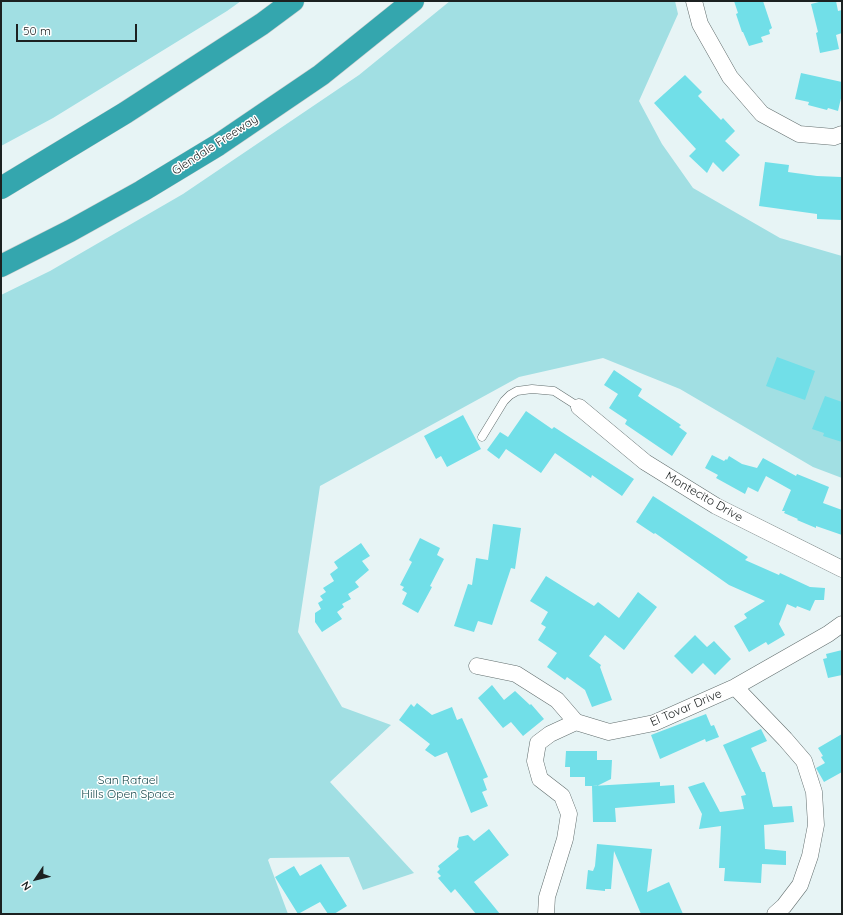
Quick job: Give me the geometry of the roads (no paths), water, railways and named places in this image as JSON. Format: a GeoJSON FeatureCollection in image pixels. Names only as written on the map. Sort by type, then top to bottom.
{"type":"FeatureCollection","features":[{"type":"Feature","properties":{"kind":"highway"},"geometry":{"type":"LineString","coordinates":[[1,188],[125,113],[262,24],[293,1]]}},
{"type":"Feature","properties":{"kind":"highway","name":"Glendale Freeway"},"geometry":{"type":"LineString","coordinates":[[1,266],[90,220],[142,191],[218,145],[321,75],[413,1]]}},
{"type":"Feature","properties":{"kind":"street"},"geometry":{"type":"LineString","coordinates":[[694,1],[700,24],[730,76],[762,114],[799,134],[834,137],[842,134]]}},
{"type":"Feature","properties":{"kind":"street","name":"Montecito Drive"},"geometry":{"type":"LineString","coordinates":[[579,407],[645,462],[716,506],[842,569]]}},
{"type":"Feature","properties":{"kind":"street","name":"El Tovar Drive"},"geometry":{"type":"LineString","coordinates":[[576,722],[609,732],[654,723],[736,687],[828,634],[842,624]]}},
{"type":"Feature","properties":{"kind":"street"},"geometry":{"type":"LineString","coordinates":[[477,666],[516,674],[557,700],[576,722],[550,734],[538,743],[535,760],[540,779],[562,796],[569,814],[565,839],[547,897],[546,914]]}},
{"type":"Feature","properties":{"kind":"street"},"geometry":{"type":"LineString","coordinates":[[736,687],[804,761],[814,792],[816,826],[810,856],[800,885],[784,906],[775,914]]}},
{"type":"Feature","properties":{"kind":"lane"},"geometry":{"type":"LineString","coordinates":[[482,437],[504,401],[517,391],[532,389],[554,391],[579,407]]}},
{"type":"Feature","properties":{"kind":"park label","name":"San Rafael Hills Open Space"},"geometry":{"type":"Point","coordinates":[128,787]}}]}
